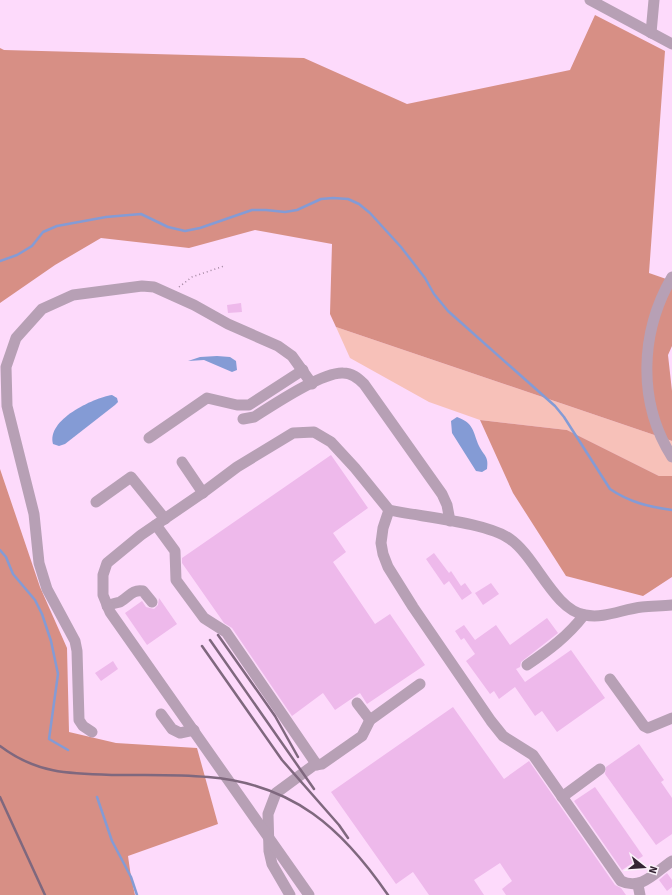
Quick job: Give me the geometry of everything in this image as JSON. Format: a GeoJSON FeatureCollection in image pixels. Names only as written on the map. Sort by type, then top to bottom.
{"type":"FeatureCollection","features":[{"type":"Feature","properties":{"kind":"street"},"geometry":{"type":"LineString","coordinates":[[590,0],[672,44]]}},
{"type":"Feature","properties":{"kind":"street"},"geometry":{"type":"LineString","coordinates":[[651,33],[654,0]]}},
{"type":"Feature","properties":{"kind":"street"},"geometry":{"type":"LineString","coordinates":[[672,277],[660,299],[652,323],[647,352],[646,372],[654,419],[662,440],[672,457]]}},
{"type":"Feature","properties":{"kind":"street"},"geometry":{"type":"LineString","coordinates":[[92,732],[83,726],[79,720],[77,651],[75,641],[47,589],[39,564],[34,514],[7,406],[6,367],[16,338],[42,309],[72,295],[142,286],[154,287],[228,324],[278,346],[292,356],[312,384]]}},
{"type":"Feature","properties":{"kind":"street"},"geometry":{"type":"LineString","coordinates":[[150,438],[207,398],[237,405],[249,405],[302,370]]}},
{"type":"Feature","properties":{"kind":"street"},"geometry":{"type":"LineString","coordinates":[[243,419],[254,416],[328,376],[342,372],[354,375],[364,384],[442,494],[447,505],[450,521]]}},
{"type":"Feature","properties":{"kind":"street"},"geometry":{"type":"LineString","coordinates":[[309,895],[110,612],[103,595],[103,575],[108,563],[161,522],[237,467],[293,433],[314,432],[331,442],[355,468],[389,510],[478,526],[499,532],[510,539],[526,553],[546,583],[569,609],[584,615],[604,615],[641,607],[672,605]]}},
{"type":"Feature","properties":{"kind":"street"},"geometry":{"type":"LineString","coordinates":[[182,462],[203,493]]}},
{"type":"Feature","properties":{"kind":"street"},"geometry":{"type":"LineString","coordinates":[[96,502],[131,477],[161,522],[175,551],[176,580],[204,618],[226,632],[317,765]]}},
{"type":"Feature","properties":{"kind":"street"},"geometry":{"type":"LineString","coordinates":[[389,510],[383,528],[381,543],[388,567],[417,614],[503,736],[533,755],[621,881],[639,890],[672,861]]}},
{"type":"Feature","properties":{"kind":"street"},"geometry":{"type":"LineString","coordinates":[[107,606],[121,601],[138,590],[143,591],[152,602]]}},
{"type":"Feature","properties":{"kind":"street"},"geometry":{"type":"LineString","coordinates":[[527,665],[563,640],[573,630],[584,615]]}},
{"type":"Feature","properties":{"kind":"street"},"geometry":{"type":"LineString","coordinates":[[610,679],[644,726],[648,728],[672,718]]}},
{"type":"Feature","properties":{"kind":"street"},"geometry":{"type":"LineString","coordinates":[[290,895],[272,864],[268,836],[268,814],[276,793],[314,766],[322,764],[362,736],[370,720],[420,684]]}},
{"type":"Feature","properties":{"kind":"street"},"geometry":{"type":"LineString","coordinates":[[357,703],[370,720]]}},
{"type":"Feature","properties":{"kind":"street"},"geometry":{"type":"LineString","coordinates":[[161,714],[172,729],[180,733],[194,730]]}},
{"type":"Feature","properties":{"kind":"street"},"geometry":{"type":"LineString","coordinates":[[562,797],[600,769]]}},
{"type":"Feature","properties":{"kind":"path"},"geometry":{"type":"LineString","coordinates":[[176,297],[179,288],[184,282],[192,277],[224,266]]}},
{"type":"Feature","properties":{"kind":"shaded area"},"geometry":{"type":"Polygon","coordinates":[[[595,15],[665,51],[649,273],[672,281],[672,346],[668,355],[672,391],[672,441],[336,327],[330,314],[332,244],[255,230],[189,248],[101,238],[55,265],[0,303],[0,48],[4,50],[304,58],[407,104],[570,70],[595,15]]]}},
{"type":"Feature","properties":{"kind":"shaded area"},"geometry":{"type":"Polygon","coordinates":[[[336,327],[672,441],[672,476],[659,476],[567,430],[480,420],[429,402],[350,358],[336,327]]]}},
{"type":"Feature","properties":{"kind":"shaded area"},"geometry":{"type":"Polygon","coordinates":[[[480,420],[567,430],[659,476],[672,476],[672,577],[643,596],[566,576],[513,493],[480,420]]]}},
{"type":"Feature","properties":{"kind":"shaded area"},"geometry":{"type":"Polygon","coordinates":[[[0,469],[40,587],[67,648],[69,732],[116,743],[197,748],[218,824],[128,856],[135,895],[0,895],[0,469]]]}},
{"type":"Feature","properties":{"kind":"water"},"geometry":{"type":"Polygon","coordinates":[[[200,357],[230,357],[236,361],[237,370],[232,372],[204,360],[188,361],[200,357]]]}},
{"type":"Feature","properties":{"kind":"water"},"geometry":{"type":"Polygon","coordinates":[[[112,395],[117,398],[118,402],[115,405],[65,444],[59,446],[53,444],[53,435],[57,427],[64,419],[83,405],[112,395]]]}},
{"type":"Feature","properties":{"kind":"water"},"geometry":{"type":"Polygon","coordinates":[[[457,417],[463,419],[470,425],[479,446],[487,459],[487,469],[482,472],[476,471],[452,433],[451,421],[457,417]]]}},
{"type":"Feature","properties":{"kind":"building"},"geometry":{"type":"Polygon","coordinates":[[[241,303],[242,312],[228,313],[227,305],[241,303]]]}},
{"type":"Feature","properties":{"kind":"building"},"geometry":{"type":"Polygon","coordinates":[[[331,455],[368,508],[333,533],[346,552],[333,562],[375,624],[390,614],[425,665],[367,704],[360,693],[335,710],[323,693],[292,716],[232,628],[224,623],[182,563],[182,558],[331,455]]]}},
{"type":"Feature","properties":{"kind":"building"},"geometry":{"type":"Polygon","coordinates":[[[434,553],[449,573],[451,571],[461,586],[465,583],[472,593],[462,600],[449,581],[444,585],[426,559],[434,553]]]}},
{"type":"Feature","properties":{"kind":"building"},"geometry":{"type":"Polygon","coordinates":[[[491,583],[499,594],[483,605],[475,593],[491,583]]]}},
{"type":"Feature","properties":{"kind":"building"},"geometry":{"type":"Polygon","coordinates":[[[159,598],[177,624],[147,645],[125,613],[142,601],[146,607],[154,609],[158,605],[159,598]]]}},
{"type":"Feature","properties":{"kind":"building"},"geometry":{"type":"Polygon","coordinates":[[[547,618],[558,633],[521,662],[520,667],[516,669],[525,682],[571,650],[605,698],[557,732],[542,711],[535,716],[515,687],[499,699],[494,691],[490,694],[466,661],[475,654],[464,638],[461,640],[455,631],[464,625],[475,640],[496,625],[510,645],[547,618]]]}},
{"type":"Feature","properties":{"kind":"building"},"geometry":{"type":"Polygon","coordinates":[[[113,661],[118,669],[101,681],[95,673],[113,661]]]}},
{"type":"Feature","properties":{"kind":"building"},"geometry":{"type":"Polygon","coordinates":[[[453,707],[504,779],[529,761],[615,885],[621,888],[626,895],[506,895],[502,889],[512,881],[500,863],[474,880],[484,895],[429,895],[413,872],[396,884],[331,792],[453,707]]]}},
{"type":"Feature","properties":{"kind":"building"},"geometry":{"type":"Polygon","coordinates":[[[639,744],[664,780],[661,782],[672,798],[672,834],[656,845],[605,774],[606,767],[639,744]]]}},
{"type":"Feature","properties":{"kind":"building"},"geometry":{"type":"Polygon","coordinates":[[[595,787],[643,856],[622,870],[574,801],[595,787]]]}},
{"type":"Feature","properties":{"kind":"building"},"geometry":{"type":"Polygon","coordinates":[[[667,873],[672,880],[672,887],[667,891],[659,880],[667,873]]]}},
{"type":"Feature","properties":{"kind":"waterway"},"geometry":{"type":"LineString","coordinates":[[0,261],[17,255],[32,246],[43,232],[57,226],[106,217],[141,214],[168,227],[185,231],[200,228],[252,210],[285,212],[297,210],[321,199],[348,199],[359,204],[370,213],[401,247],[425,278],[434,294],[448,311],[555,406],[564,417],[610,489],[617,494],[640,503],[672,510]]}},
{"type":"Feature","properties":{"kind":"waterway"},"geometry":{"type":"LineString","coordinates":[[0,550],[6,557],[13,574],[35,600],[42,614],[51,641],[58,674],[49,739],[68,750]]}},
{"type":"Feature","properties":{"kind":"waterway"},"geometry":{"type":"LineString","coordinates":[[97,797],[112,841],[131,877],[137,895]]}},
{"type":"Feature","properties":{"kind":"railway"},"geometry":{"type":"LineString","coordinates":[[218,635],[275,716],[298,757]]}},
{"type":"Feature","properties":{"kind":"railway"},"geometry":{"type":"LineString","coordinates":[[210,640],[314,789]]}},
{"type":"Feature","properties":{"kind":"railway"},"geometry":{"type":"LineString","coordinates":[[202,646],[282,760],[339,825],[348,838]]}},
{"type":"Feature","properties":{"kind":"railway"},"geometry":{"type":"LineString","coordinates":[[0,746],[27,762],[54,771],[83,774],[208,777],[238,781],[266,789],[290,800],[313,814],[333,830],[371,871],[388,895]]}},
{"type":"Feature","properties":{"kind":"railway"},"geometry":{"type":"LineString","coordinates":[[0,797],[45,895]]}}]}
